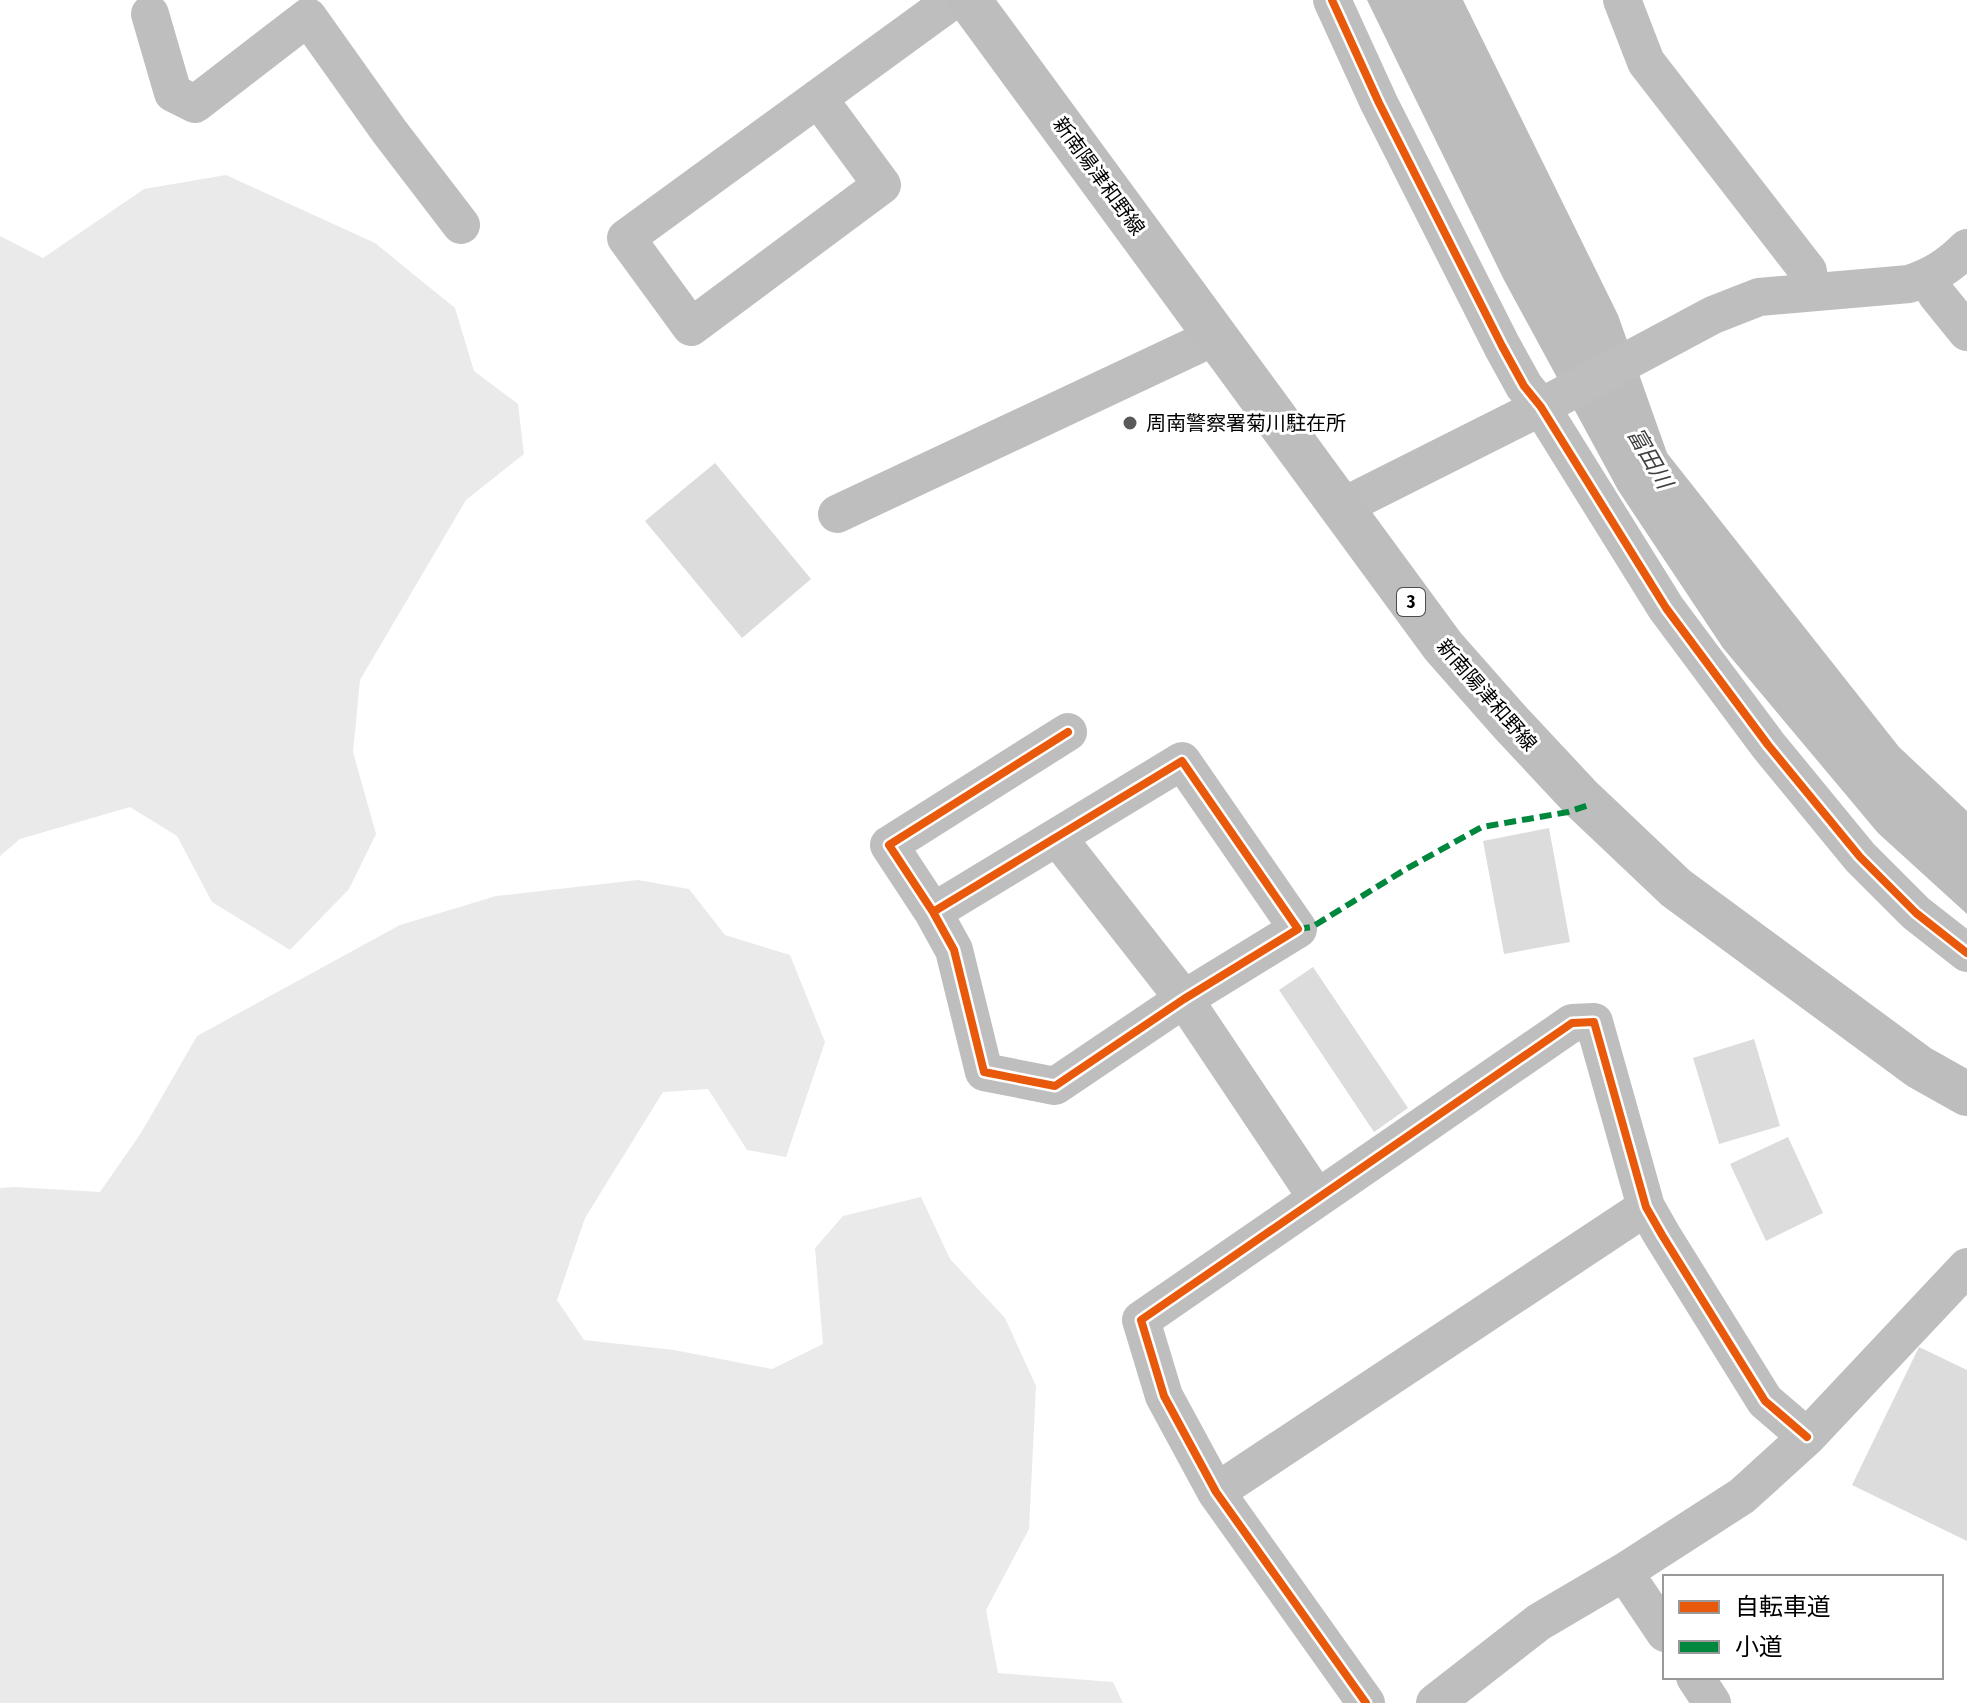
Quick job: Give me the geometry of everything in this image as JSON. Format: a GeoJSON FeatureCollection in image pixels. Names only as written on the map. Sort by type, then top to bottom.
{"type":"FeatureCollection","features":[{"type":"Feature","properties":{"kind":"main road","name":"新南陽津和野線"},"geometry":{"type":"LineString","coordinates":[[969,0],[1443,646],[1481,689],[1581,798],[1676,888],[1919,1067],[1967,1094]]}},
{"type":"Feature","properties":{"kind":"street"},"geometry":{"type":"LineString","coordinates":[[818,98],[882,185],[691,327],[626,238],[818,98],[953,0]]}},
{"type":"Feature","properties":{"kind":"street"},"geometry":{"type":"LineString","coordinates":[[1332,0],[1379,103],[1502,346],[1524,386],[1549,402],[1666,608],[1768,745],[1860,857],[1916,913],[1967,953]]}},
{"type":"Feature","properties":{"kind":"street"},"geometry":{"type":"LineString","coordinates":[[1622,0],[1646,62],[1808,271],[1810,292]]}},
{"type":"Feature","properties":{"kind":"street"},"geometry":{"type":"LineString","coordinates":[[150,14],[173,93],[195,104],[318,9],[389,131],[461,225]]}},
{"type":"Feature","properties":{"kind":"street"},"geometry":{"type":"LineString","coordinates":[[1342,507],[1713,315],[1759,297],[1909,284],[1952,264],[1967,248]]}},
{"type":"Feature","properties":{"kind":"street"},"geometry":{"type":"LineString","coordinates":[[1927,278],[1967,332]]}},
{"type":"Feature","properties":{"kind":"street"},"geometry":{"type":"LineString","coordinates":[[837,514],[1216,336]]}},
{"type":"Feature","properties":{"kind":"street"},"geometry":{"type":"LineString","coordinates":[[933,912],[1182,761],[1298,929],[1184,999],[1055,1086],[984,1072],[954,950],[889,845],[1068,732]]}},
{"type":"Feature","properties":{"kind":"street"},"geometry":{"type":"LineString","coordinates":[[1057,837],[1184,999],[1317,1198]]}},
{"type":"Feature","properties":{"kind":"street"},"geometry":{"type":"LineString","coordinates":[[1366,1703],[1216,1492],[1164,1396],[1141,1320],[1572,1023],[1594,1022],[1646,1207],[1765,1401],[1807,1437]]}},
{"type":"Feature","properties":{"kind":"street"},"geometry":{"type":"LineString","coordinates":[[1216,1492],[1646,1207]]}},
{"type":"Feature","properties":{"kind":"street"},"geometry":{"type":"LineString","coordinates":[[1435,1703],[1539,1622],[1742,1496],[1807,1437],[1967,1267]]}},
{"type":"Feature","properties":{"kind":"street"},"geometry":{"type":"LineString","coordinates":[[1624,1572],[1663,1630]]}},
{"type":"Feature","properties":{"kind":"street"},"geometry":{"type":"LineString","coordinates":[[1696,1679],[1712,1703]]}},
{"type":"Feature","properties":{"kind":"shaded area"},"geometry":{"type":"Polygon","coordinates":[[[226,175],[375,243],[455,308],[474,371],[518,404],[524,454],[466,500],[360,680],[353,752],[376,834],[349,889],[290,950],[212,902],[177,836],[130,807],[20,839],[0,856],[0,236],[43,258],[144,189],[226,175]]]}},
{"type":"Feature","properties":{"kind":"shaded area"},"geometry":{"type":"Polygon","coordinates":[[[638,880],[689,889],[725,935],[790,955],[825,1042],[786,1157],[747,1150],[708,1089],[663,1092],[585,1218],[557,1300],[584,1340],[674,1350],[772,1369],[823,1344],[815,1248],[843,1216],[921,1197],[950,1259],[1005,1318],[1036,1386],[1029,1529],[986,1610],[998,1673],[1113,1682],[1123,1703],[0,1703],[0,1188],[100,1192],[141,1133],[197,1036],[400,925],[496,896],[638,880]]]}},
{"type":"Feature","properties":{"kind":"water","name":"富田川"},"geometry":{"type":"Polygon","coordinates":[[[1367,0],[1463,0],[1618,315],[1667,453],[1899,747],[1967,811],[1967,914],[1878,833],[1723,648],[1618,490],[1504,280],[1367,0]]]}},
{"type":"Feature","properties":{"kind":"building"},"geometry":{"type":"Polygon","coordinates":[[[715,463],[811,579],[742,638],[645,521],[715,463]]]}},
{"type":"Feature","properties":{"kind":"building"},"geometry":{"type":"Polygon","coordinates":[[[1549,828],[1570,942],[1504,954],[1483,841],[1549,828]]]}},
{"type":"Feature","properties":{"kind":"building"},"geometry":{"type":"Polygon","coordinates":[[[1313,967],[1408,1108],[1374,1132],[1279,990],[1313,967]]]}},
{"type":"Feature","properties":{"kind":"building"},"geometry":{"type":"Polygon","coordinates":[[[1754,1039],[1780,1126],[1719,1144],[1693,1058],[1754,1039]]]}},
{"type":"Feature","properties":{"kind":"building"},"geometry":{"type":"Polygon","coordinates":[[[1788,1137],[1823,1213],[1766,1241],[1730,1164],[1788,1137]]]}},
{"type":"Feature","properties":{"kind":"building"},"geometry":{"type":"Polygon","coordinates":[[[1919,1347],[1967,1370],[1967,1541],[1852,1485],[1919,1347]]]}},
{"type":"Feature","properties":{"kind":"marked path"},"geometry":{"type":"LineString","coordinates":[[1298,929],[1312,927],[1482,827],[1568,812],[1589,805]]}},
{"type":"Feature","properties":{"kind":"cycle path"},"geometry":{"type":"LineString","coordinates":[[1332,0],[1379,103],[1502,346],[1524,386],[1541,407],[1666,608],[1768,745],[1860,857],[1916,913],[1967,953]]}},
{"type":"Feature","properties":{"kind":"cycle path"},"geometry":{"type":"LineString","coordinates":[[933,912],[954,950],[984,1072],[1055,1086],[1184,999],[1298,929],[1182,761],[933,912],[889,845],[1068,732]]}},
{"type":"Feature","properties":{"kind":"cycle path"},"geometry":{"type":"LineString","coordinates":[[1366,1703],[1216,1492],[1164,1396],[1141,1320],[1572,1023],[1594,1022],[1646,1207],[1765,1401],[1807,1437]]}},
{"type":"Feature","properties":{"kind":"place","name":"周南警察署菊川駐在所"},"geometry":{"type":"Point","coordinates":[1130,423]}}]}
